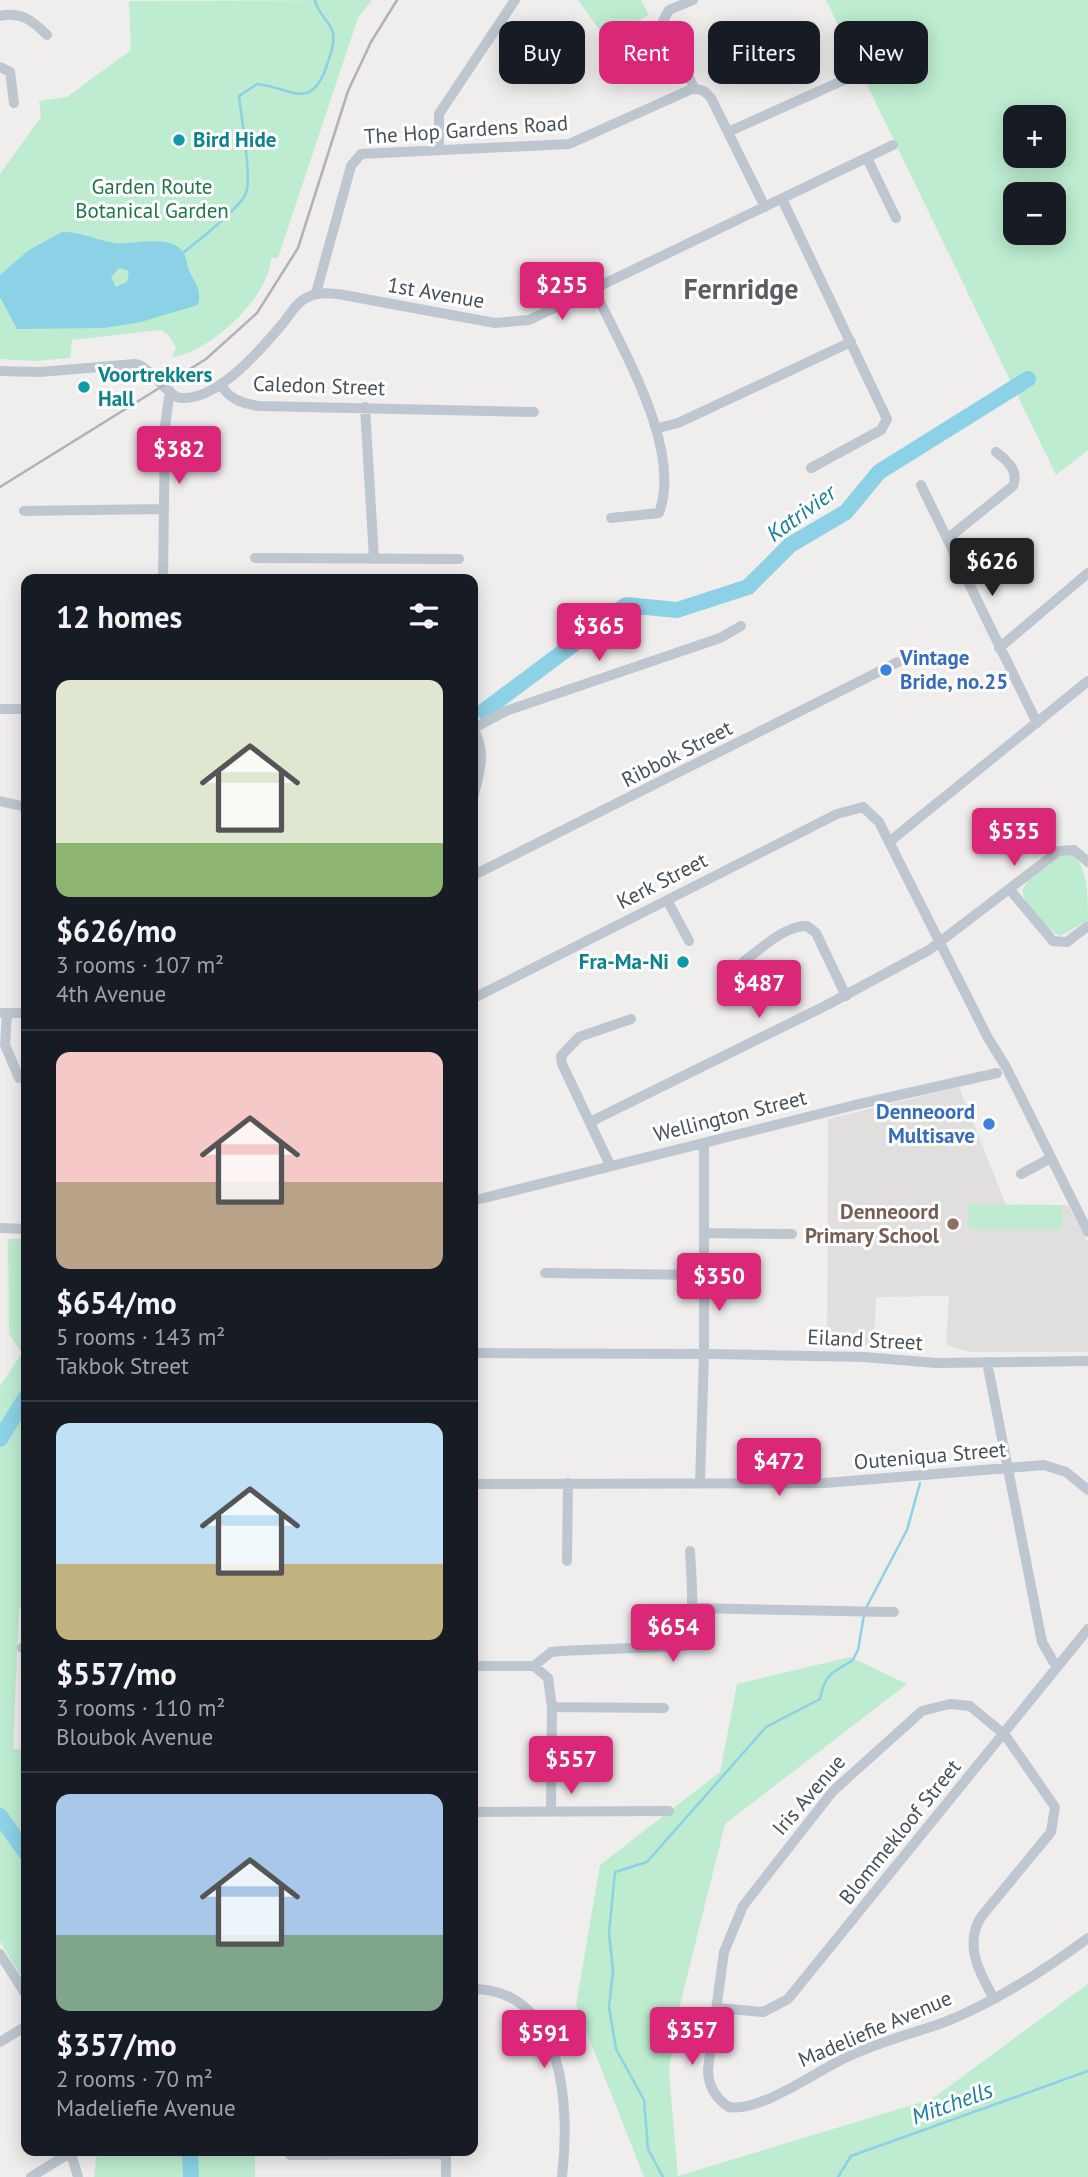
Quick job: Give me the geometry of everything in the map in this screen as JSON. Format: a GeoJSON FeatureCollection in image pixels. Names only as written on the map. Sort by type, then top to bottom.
{"type":"FeatureCollection","features":[{"type":"Feature","properties":{"kind":"street"},"geometry":{"type":"LineString","coordinates":[[439,150],[439,114],[514,0]]}},
{"type":"Feature","properties":{"kind":"street"},"geometry":{"type":"LineString","coordinates":[[693,0],[669,10],[663,21],[694,88],[704,91],[711,98],[765,207]]}},
{"type":"Feature","properties":{"kind":"street"},"geometry":{"type":"LineString","coordinates":[[0,16],[11,14],[25,17],[47,36]]}},
{"type":"Feature","properties":{"kind":"street"},"geometry":{"type":"LineString","coordinates":[[0,66],[10,72],[14,103]]}},
{"type":"Feature","properties":{"kind":"street"},"geometry":{"type":"LineString","coordinates":[[729,132],[835,84]]}},
{"type":"Feature","properties":{"kind":"street","name":"The Hop Gardens Road"},"geometry":{"type":"LineString","coordinates":[[316,293],[353,160],[366,153],[569,144],[694,88]]}},
{"type":"Feature","properties":{"kind":"street","name":"1st Avenue"},"geometry":{"type":"LineString","coordinates":[[316,293],[338,294],[506,324],[529,320],[893,145]]}},
{"type":"Feature","properties":{"kind":"street"},"geometry":{"type":"LineString","coordinates":[[867,158],[896,218]]}},
{"type":"Feature","properties":{"kind":"street"},"geometry":{"type":"LineString","coordinates":[[782,199],[886,414],[886,423],[881,430],[811,468]]}},
{"type":"Feature","properties":{"kind":"street"},"geometry":{"type":"LineString","coordinates":[[594,289],[659,428],[663,474],[659,513],[611,518]]}},
{"type":"Feature","properties":{"kind":"street"},"geometry":{"type":"LineString","coordinates":[[0,371],[39,372],[135,364],[146,368],[170,391],[182,398],[221,384],[247,364],[301,301],[316,293]]}},
{"type":"Feature","properties":{"kind":"street"},"geometry":{"type":"LineString","coordinates":[[659,428],[678,423],[851,342]]}},
{"type":"Feature","properties":{"kind":"street","name":"Caledon Street"},"geometry":{"type":"LineString","coordinates":[[221,384],[225,392],[236,399],[258,406],[534,412]]}},
{"type":"Feature","properties":{"kind":"street"},"geometry":{"type":"LineString","coordinates":[[163,574],[165,426],[170,391]]}},
{"type":"Feature","properties":{"kind":"street"},"geometry":{"type":"LineString","coordinates":[[365,407],[374,559]]}},
{"type":"Feature","properties":{"kind":"street"},"geometry":{"type":"LineString","coordinates":[[947,539],[1013,486],[1015,481],[1012,466],[996,452]]}},
{"type":"Feature","properties":{"kind":"street"},"geometry":{"type":"LineString","coordinates":[[920,485],[1037,723]]}},
{"type":"Feature","properties":{"kind":"street"},"geometry":{"type":"LineString","coordinates":[[24,511],[164,509]]}},
{"type":"Feature","properties":{"kind":"street"},"geometry":{"type":"LineString","coordinates":[[255,558],[459,559]]}},
{"type":"Feature","properties":{"kind":"street"},"geometry":{"type":"LineString","coordinates":[[999,648],[1088,573]]}},
{"type":"Feature","properties":{"kind":"street"},"geometry":{"type":"LineString","coordinates":[[478,725],[506,711],[720,638],[741,626]]}},
{"type":"Feature","properties":{"kind":"street","name":"Ribbok Street"},"geometry":{"type":"LineString","coordinates":[[478,873],[898,662]]}},
{"type":"Feature","properties":{"kind":"street"},"geometry":{"type":"LineString","coordinates":[[1088,681],[889,842],[1003,1071],[1018,1094],[1088,1232]]}},
{"type":"Feature","properties":{"kind":"street"},"geometry":{"type":"LineString","coordinates":[[0,709],[21,709]]}},
{"type":"Feature","properties":{"kind":"street"},"geometry":{"type":"LineString","coordinates":[[478,737],[482,761],[478,777]]}},
{"type":"Feature","properties":{"kind":"street"},"geometry":{"type":"LineString","coordinates":[[0,801],[21,806]]}},
{"type":"Feature","properties":{"kind":"street","name":"Kerk Street"},"geometry":{"type":"LineString","coordinates":[[478,996],[856,806],[870,810],[889,842]]}},
{"type":"Feature","properties":{"kind":"street"},"geometry":{"type":"LineString","coordinates":[[590,1122],[846,996],[941,942],[1063,850],[1077,851],[1088,862]]}},
{"type":"Feature","properties":{"kind":"street"},"geometry":{"type":"LineString","coordinates":[[1010,890],[1053,940],[1067,942],[1088,926]]}},
{"type":"Feature","properties":{"kind":"street"},"geometry":{"type":"LineString","coordinates":[[667,900],[689,941]]}},
{"type":"Feature","properties":{"kind":"street"},"geometry":{"type":"LineString","coordinates":[[743,962],[795,928],[807,926],[816,933],[846,996]]}},
{"type":"Feature","properties":{"kind":"street"},"geometry":{"type":"LineString","coordinates":[[19,1078],[5,1045],[3,1013],[21,1013]]}},
{"type":"Feature","properties":{"kind":"street"},"geometry":{"type":"LineString","coordinates":[[610,1165],[562,1063],[563,1052],[579,1037],[631,1019]]}},
{"type":"Feature","properties":{"kind":"street","name":"Wellington Street"},"geometry":{"type":"LineString","coordinates":[[478,1199],[1003,1071]]}},
{"type":"Feature","properties":{"kind":"street"},"geometry":{"type":"LineString","coordinates":[[700,1483],[704,1354],[704,1143]]}},
{"type":"Feature","properties":{"kind":"street"},"geometry":{"type":"LineString","coordinates":[[1021,1173],[1051,1158]]}},
{"type":"Feature","properties":{"kind":"street"},"geometry":{"type":"LineString","coordinates":[[0,1228],[21,1229]]}},
{"type":"Feature","properties":{"kind":"street"},"geometry":{"type":"LineString","coordinates":[[704,1233],[792,1234]]}},
{"type":"Feature","properties":{"kind":"street"},"geometry":{"type":"LineString","coordinates":[[545,1273],[703,1275]]}},
{"type":"Feature","properties":{"kind":"street","name":"Eiland Street"},"geometry":{"type":"LineString","coordinates":[[478,1353],[704,1354],[987,1362],[1088,1360]]}},
{"type":"Feature","properties":{"kind":"street"},"geometry":{"type":"LineString","coordinates":[[987,1362],[1042,1642],[1057,1668]]}},
{"type":"Feature","properties":{"kind":"street","name":"Outeniqua Street"},"geometry":{"type":"LineString","coordinates":[[478,1484],[825,1483],[1053,1466],[1088,1490]]}},
{"type":"Feature","properties":{"kind":"street"},"geometry":{"type":"LineString","coordinates":[[567,1561],[568,1483]]}},
{"type":"Feature","properties":{"kind":"street"},"geometry":{"type":"LineString","coordinates":[[478,1666],[534,1666],[551,1652],[561,1651],[680,1647],[688,1641],[691,1608],[690,1551]]}},
{"type":"Feature","properties":{"kind":"street"},"geometry":{"type":"LineString","coordinates":[[691,1608],[894,1612]]}},
{"type":"Feature","properties":{"kind":"street","name":"Blommekloof Street"},"geometry":{"type":"LineString","coordinates":[[718,2008],[763,2012],[788,1999],[1005,1735],[1088,1629]]}},
{"type":"Feature","properties":{"kind":"street"},"geometry":{"type":"LineString","coordinates":[[534,1666],[548,1678],[552,1707],[551,1812]]}},
{"type":"Feature","properties":{"kind":"street","name":"Iris Avenue"},"geometry":{"type":"LineString","coordinates":[[718,2008],[724,1952],[743,1906],[842,1781],[922,1711],[933,1706],[959,1703],[967,1705],[1005,1735],[1051,1797],[1056,1813],[1051,1832],[977,1926],[973,1940],[974,1954],[993,1997]]}},
{"type":"Feature","properties":{"kind":"street"},"geometry":{"type":"LineString","coordinates":[[552,1707],[664,1708]]}},
{"type":"Feature","properties":{"kind":"street"},"geometry":{"type":"LineString","coordinates":[[478,1812],[669,1811]]}},
{"type":"Feature","properties":{"kind":"street","name":"Madeliefie Avenue"},"geometry":{"type":"LineString","coordinates":[[718,2008],[708,2070],[709,2081],[724,2104],[741,2108],[763,2100],[845,2057],[946,2021],[1054,1963],[1088,1938]]}},
{"type":"Feature","properties":{"kind":"street"},"geometry":{"type":"LineString","coordinates":[[0,1954],[21,1987]]}},
{"type":"Feature","properties":{"kind":"street"},"geometry":{"type":"LineString","coordinates":[[478,1989],[497,1991],[520,2003],[532,2015],[555,2056],[565,2102],[562,2177]]}},
{"type":"Feature","properties":{"kind":"street"},"geometry":{"type":"LineString","coordinates":[[0,2042],[21,2029]]}},
{"type":"Feature","properties":{"kind":"street"},"geometry":{"type":"LineString","coordinates":[[31,2177],[65,2156]]}},
{"type":"Feature","properties":{"kind":"street"},"geometry":{"type":"LineString","coordinates":[[73,2156],[78,2177]]}},
{"type":"Feature","properties":{"kind":"street"},"geometry":{"type":"LineString","coordinates":[[446,2156],[446,2177]]}},
{"type":"Feature","properties":{"kind":"shaded area","name":"Denneoord Primary School"},"geometry":{"type":"Polygon","coordinates":[[[959,1087],[1006,1205],[1068,1205],[1088,1243],[1088,1352],[970,1352],[946,1345],[949,1296],[876,1297],[874,1345],[827,1345],[828,1119],[959,1087]]]}},
{"type":"Feature","properties":{"kind":"green space","name":"Garden Route Botanical Garden"},"geometry":{"type":"Polygon","coordinates":[[[372,0],[358,18],[278,258],[271,258],[268,274],[260,290],[235,321],[203,345],[172,357],[176,347],[168,335],[160,330],[72,340],[70,358],[34,361],[0,359],[0,174],[41,117],[39,101],[67,97],[131,50],[129,1],[372,0]]]}},
{"type":"Feature","properties":{"kind":"green space"},"geometry":{"type":"Polygon","coordinates":[[[578,0],[641,0],[649,15],[638,21],[599,21],[599,29],[578,0]]]}},
{"type":"Feature","properties":{"kind":"green space"},"geometry":{"type":"Polygon","coordinates":[[[826,0],[1088,0],[1088,450],[1056,475],[867,84],[928,84],[928,21],[836,21],[826,0]]]}},
{"type":"Feature","properties":{"kind":"green space"},"geometry":{"type":"Polygon","coordinates":[[[1068,851],[1075,856],[1083,871],[1088,920],[1060,936],[1037,917],[1022,890],[1029,880],[1068,851]]]}},
{"type":"Feature","properties":{"kind":"green space"},"geometry":{"type":"Polygon","coordinates":[[[968,1204],[1062,1205],[1062,1229],[969,1229],[968,1204]]]}},
{"type":"Feature","properties":{"kind":"green space"},"geometry":{"type":"Polygon","coordinates":[[[8,1239],[21,1239],[21,1352],[9,1334],[8,1239]]]}},
{"type":"Feature","properties":{"kind":"green space"},"geometry":{"type":"Polygon","coordinates":[[[21,1354],[21,1607],[13,1749],[21,1750],[21,1977],[0,1941],[0,1386],[21,1354]]]}},
{"type":"Feature","properties":{"kind":"green space"},"geometry":{"type":"Polygon","coordinates":[[[850,1657],[907,1684],[725,1824],[675,2025],[669,2073],[678,2176],[932,2099],[1088,1984],[1088,2177],[644,2177],[576,2005],[600,1865],[720,1772],[737,1684],[850,1657]]]}},
{"type":"Feature","properties":{"kind":"green space"},"geometry":{"type":"Polygon","coordinates":[[[96,2156],[255,2156],[255,2177],[94,2177],[96,2156]]]}},
{"type":"Feature","properties":{"kind":"water"},"geometry":{"type":"Polygon","coordinates":[[[62,232],[116,243],[153,241],[171,244],[179,248],[185,256],[198,291],[198,305],[141,322],[104,328],[17,329],[0,297],[0,275],[29,250],[62,232]],[[119,268],[111,277],[116,287],[127,282],[129,271],[119,268]]]}},
{"type":"Feature","properties":{"kind":"waterway"},"geometry":{"type":"LineString","coordinates":[[184,252],[228,215],[246,193],[247,161],[239,96],[257,84],[298,94],[307,93],[321,80],[331,53],[333,37],[315,0]]}},
{"type":"Feature","properties":{"kind":"waterway","name":"Katrivier"},"geometry":{"type":"LineString","coordinates":[[484,711],[626,605],[677,610],[748,587],[790,545],[846,512],[879,472],[1028,379]]}},
{"type":"Feature","properties":{"kind":"waterway","name":"Katrivier"},"geometry":{"type":"LineString","coordinates":[[0,1439],[21,1405]]}},
{"type":"Feature","properties":{"kind":"waterway"},"geometry":{"type":"LineString","coordinates":[[866,1608],[907,1530],[920,1483]]}},
{"type":"Feature","properties":{"kind":"waterway"},"geometry":{"type":"LineString","coordinates":[[663,2177],[648,2149],[644,2100],[616,2049],[609,2007],[613,1971],[609,1933],[615,1872],[647,1862],[766,1727],[820,1699],[827,1679],[834,1671],[852,1661],[858,1650],[864,1615]]}},
{"type":"Feature","properties":{"kind":"waterway","name":"Katrivier"},"geometry":{"type":"LineString","coordinates":[[0,1816],[21,1846]]}},
{"type":"Feature","properties":{"kind":"waterway","name":"Mitchells"},"geometry":{"type":"LineString","coordinates":[[838,2177],[851,2156],[1088,2071]]}},
{"type":"Feature","properties":{"kind":"waterway","name":"Katrivier"},"geometry":{"type":"LineString","coordinates":[[190,2156],[191,2177]]}},
{"type":"Feature","properties":{"kind":"railway"},"geometry":{"type":"LineString","coordinates":[[0,487],[206,359],[257,313],[298,248],[348,91],[371,42],[397,0]]}},
{"type":"Feature","properties":{"kind":"place","name":"Bird Hide"},"geometry":{"type":"Point","coordinates":[179,140]}},
{"type":"Feature","properties":{"kind":"place","name":"Voortrekkers Hall"},"geometry":{"type":"Point","coordinates":[84,387]}},
{"type":"Feature","properties":{"kind":"place","name":"Vintage Bride, no.25"},"geometry":{"type":"Point","coordinates":[886,670]}},
{"type":"Feature","properties":{"kind":"place","name":"Fra-Ma-Ni"},"geometry":{"type":"Point","coordinates":[683,962]}},
{"type":"Feature","properties":{"kind":"place","name":"Denneoord Multisave"},"geometry":{"type":"Point","coordinates":[989,1124]}},
{"type":"Feature","properties":{"kind":"place","name":"Denneoord Primary School"},"geometry":{"type":"Point","coordinates":[953,1224]}},
{"type":"Feature","properties":{"kind":"district","name":"Fernridge"},"geometry":{"type":"Point","coordinates":[741,289]}}]}
